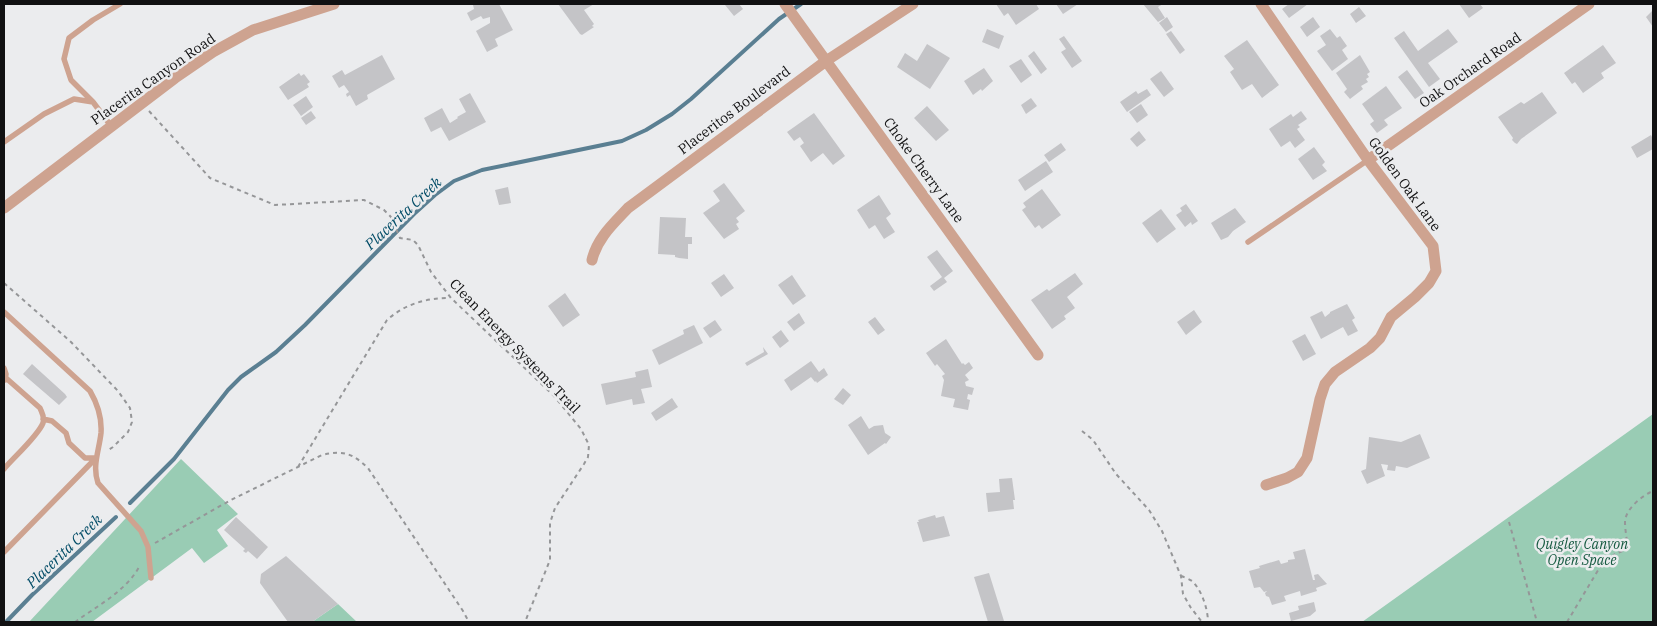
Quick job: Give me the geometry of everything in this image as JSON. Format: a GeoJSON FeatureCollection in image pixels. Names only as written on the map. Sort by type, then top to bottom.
{"type":"FeatureCollection","features":[{"type":"Feature","properties":{"kind":"street","name":"Placerita Canyon Road"},"geometry":{"type":"LineString","coordinates":[[4,208],[142,103],[213,52],[253,30],[334,4]]}},
{"type":"Feature","properties":{"kind":"street","name":"Choke Cherry Lane"},"geometry":{"type":"LineString","coordinates":[[785,4],[1038,355]]}},
{"type":"Feature","properties":{"kind":"street","name":"Placeritos Boulevard"},"geometry":{"type":"LineString","coordinates":[[592,260],[594,251],[606,231],[628,208],[826,61],[913,4]]}},
{"type":"Feature","properties":{"kind":"street","name":"Golden Oak Lane"},"geometry":{"type":"LineString","coordinates":[[1261,4],[1368,160],[1433,246],[1436,271],[1429,283],[1415,298],[1391,317],[1380,338],[1370,348],[1335,372],[1325,384],[1307,458],[1298,472],[1266,485]]}},
{"type":"Feature","properties":{"kind":"street","name":"Oak Orchard Road"},"geometry":{"type":"LineString","coordinates":[[1368,160],[1589,4]]}},
{"type":"Feature","properties":{"kind":"lane"},"geometry":{"type":"LineString","coordinates":[[112,126],[93,102],[71,80],[64,59],[69,38],[93,20],[120,4]]}},
{"type":"Feature","properties":{"kind":"lane"},"geometry":{"type":"LineString","coordinates":[[4,142],[44,114],[74,99],[93,102]]}},
{"type":"Feature","properties":{"kind":"lane"},"geometry":{"type":"LineString","coordinates":[[1248,242],[1368,160]]}},
{"type":"Feature","properties":{"kind":"lane"},"geometry":{"type":"LineString","coordinates":[[4,312],[90,391],[98,404],[101,431],[95,474],[98,484],[140,531],[148,547],[151,578]]}},
{"type":"Feature","properties":{"kind":"lane"},"geometry":{"type":"LineString","coordinates":[[4,368],[5,380],[40,408],[43,414],[38,432],[4,469]]}},
{"type":"Feature","properties":{"kind":"lane"},"geometry":{"type":"LineString","coordinates":[[43,419],[52,421],[66,433],[69,443],[85,458],[96,458]]}},
{"type":"Feature","properties":{"kind":"lane"},"geometry":{"type":"LineString","coordinates":[[4,552],[96,458]]}},
{"type":"Feature","properties":{"kind":"path","name":"Clean Energy Systems Trail"},"geometry":{"type":"LineString","coordinates":[[142,103],[210,178],[275,205],[364,200],[384,210],[391,217],[400,238],[413,240],[418,245],[431,272],[451,298],[554,396],[581,429],[588,445],[588,457],[555,508],[550,523],[550,560],[525,622]]}},
{"type":"Feature","properties":{"kind":"path"},"geometry":{"type":"LineString","coordinates":[[4,283],[71,342],[118,390],[130,408],[132,422],[128,432],[113,447],[96,458]]}},
{"type":"Feature","properties":{"kind":"path"},"geometry":{"type":"LineString","coordinates":[[298,467],[388,320],[398,310],[420,301],[433,298],[451,298]]}},
{"type":"Feature","properties":{"kind":"path"},"geometry":{"type":"LineString","coordinates":[[1082,430],[1093,440],[1116,474],[1149,510],[1162,531],[1181,576],[1183,594],[1202,622]]}},
{"type":"Feature","properties":{"kind":"path"},"geometry":{"type":"LineString","coordinates":[[75,622],[122,588],[137,572],[148,547],[230,501],[322,455],[337,451],[348,453],[359,459],[368,468],[463,611],[468,622]]}},
{"type":"Feature","properties":{"kind":"path"},"geometry":{"type":"LineString","coordinates":[[1567,622],[1600,567],[1615,554],[1623,552],[1628,546],[1624,520],[1632,507],[1647,493],[1653,491]]}},
{"type":"Feature","properties":{"kind":"path"},"geometry":{"type":"LineString","coordinates":[[1509,522],[1538,622]]}},
{"type":"Feature","properties":{"kind":"path"},"geometry":{"type":"LineString","coordinates":[[1181,576],[1192,581],[1199,591],[1208,612],[1208,622]]}},
{"type":"Feature","properties":{"kind":"green space","name":"Quigley Canyon Open Space"},"geometry":{"type":"Polygon","coordinates":[[[1653,414],[1653,622],[1362,622],[1653,414]]]}},
{"type":"Feature","properties":{"kind":"green space"},"geometry":{"type":"Polygon","coordinates":[[[181,459],[238,514],[217,530],[228,546],[204,563],[192,548],[92,622],[29,622],[181,459]]]}},
{"type":"Feature","properties":{"kind":"green space"},"geometry":{"type":"Polygon","coordinates":[[[338,604],[357,622],[312,622],[338,604]]]}},
{"type":"Feature","properties":{"kind":"building"},"geometry":{"type":"Polygon","coordinates":[[[499,4],[513,30],[495,39],[498,46],[487,52],[476,31],[490,23],[490,17],[483,19],[481,16],[471,21],[467,13],[474,9],[473,5],[499,4]]]}},
{"type":"Feature","properties":{"kind":"building"},"geometry":{"type":"Polygon","coordinates":[[[558,4],[594,4],[584,10],[594,24],[592,26],[594,27],[582,35],[580,34],[558,4]]]}},
{"type":"Feature","properties":{"kind":"building"},"geometry":{"type":"Polygon","coordinates":[[[739,4],[743,9],[734,16],[725,5],[739,4]]]}},
{"type":"Feature","properties":{"kind":"building"},"geometry":{"type":"Polygon","coordinates":[[[996,4],[1036,4],[1039,9],[1016,25],[1008,13],[1004,16],[996,4]]]}},
{"type":"Feature","properties":{"kind":"building"},"geometry":{"type":"Polygon","coordinates":[[[1056,4],[1078,4],[1063,14],[1056,4]]]}},
{"type":"Feature","properties":{"kind":"building"},"geometry":{"type":"Polygon","coordinates":[[[1143,4],[1163,4],[1158,7],[1165,18],[1158,22],[1143,4]]]}},
{"type":"Feature","properties":{"kind":"building"},"geometry":{"type":"Polygon","coordinates":[[[1289,4],[1308,4],[1289,18],[1282,9],[1289,4]]]}},
{"type":"Feature","properties":{"kind":"building"},"geometry":{"type":"Polygon","coordinates":[[[1459,4],[1480,4],[1483,8],[1469,18],[1459,4]]]}},
{"type":"Feature","properties":{"kind":"building"},"geometry":{"type":"Polygon","coordinates":[[[1359,7],[1366,16],[1356,23],[1350,14],[1359,7]]]}},
{"type":"Feature","properties":{"kind":"building"},"geometry":{"type":"Polygon","coordinates":[[[1653,10],[1653,27],[1646,17],[1653,10]]]}},
{"type":"Feature","properties":{"kind":"building"},"geometry":{"type":"Polygon","coordinates":[[[1167,17],[1173,27],[1166,32],[1159,23],[1167,17]]]}},
{"type":"Feature","properties":{"kind":"building"},"geometry":{"type":"Polygon","coordinates":[[[1313,17],[1320,27],[1307,37],[1300,27],[1313,17]]]}},
{"type":"Feature","properties":{"kind":"building"},"geometry":{"type":"Polygon","coordinates":[[[987,29],[1004,36],[999,49],[982,42],[987,29]]]}},
{"type":"Feature","properties":{"kind":"building"},"geometry":{"type":"Polygon","coordinates":[[[1330,29],[1337,38],[1340,36],[1347,46],[1342,50],[1348,59],[1332,71],[1317,51],[1326,45],[1320,36],[1330,29]]]}},
{"type":"Feature","properties":{"kind":"building"},"geometry":{"type":"Polygon","coordinates":[[[1448,29],[1458,42],[1428,63],[1440,79],[1429,87],[1394,38],[1404,31],[1418,51],[1448,29]]]}},
{"type":"Feature","properties":{"kind":"building"},"geometry":{"type":"Polygon","coordinates":[[[1171,31],[1185,50],[1180,54],[1166,34],[1171,31]]]}},
{"type":"Feature","properties":{"kind":"building"},"geometry":{"type":"Polygon","coordinates":[[[1064,36],[1082,61],[1072,68],[1061,52],[1066,49],[1059,39],[1064,36]]]}},
{"type":"Feature","properties":{"kind":"building"},"geometry":{"type":"Polygon","coordinates":[[[1247,40],[1279,85],[1262,98],[1252,84],[1242,90],[1230,72],[1234,69],[1224,56],[1247,40]]]}},
{"type":"Feature","properties":{"kind":"building"},"geometry":{"type":"Polygon","coordinates":[[[927,44],[950,58],[930,89],[897,67],[905,53],[917,61],[927,44]]]}},
{"type":"Feature","properties":{"kind":"building"},"geometry":{"type":"Polygon","coordinates":[[[1603,45],[1616,63],[1601,73],[1604,78],[1583,93],[1575,82],[1572,84],[1564,73],[1603,45]]]}},
{"type":"Feature","properties":{"kind":"building"},"geometry":{"type":"Polygon","coordinates":[[[1034,51],[1047,69],[1041,74],[1028,56],[1034,51]]]}},
{"type":"Feature","properties":{"kind":"building"},"geometry":{"type":"Polygon","coordinates":[[[382,55],[395,79],[367,95],[368,99],[356,106],[350,95],[347,97],[346,94],[349,92],[344,85],[339,88],[332,76],[342,70],[345,75],[382,55]]]}},
{"type":"Feature","properties":{"kind":"building"},"geometry":{"type":"Polygon","coordinates":[[[1360,55],[1370,72],[1367,74],[1369,77],[1366,79],[1368,82],[1361,86],[1363,89],[1350,99],[1344,92],[1347,89],[1336,73],[1360,55]]]}},
{"type":"Feature","properties":{"kind":"building"},"geometry":{"type":"Polygon","coordinates":[[[1021,59],[1032,75],[1021,83],[1009,66],[1021,59]]]}},
{"type":"Feature","properties":{"kind":"building"},"geometry":{"type":"Polygon","coordinates":[[[984,68],[993,81],[982,91],[981,89],[973,95],[964,81],[984,68]]]}},
{"type":"Feature","properties":{"kind":"building"},"geometry":{"type":"Polygon","coordinates":[[[1407,70],[1424,93],[1415,99],[1398,77],[1407,70]]]}},
{"type":"Feature","properties":{"kind":"building"},"geometry":{"type":"Polygon","coordinates":[[[1161,71],[1174,89],[1164,97],[1150,79],[1161,71]]]}},
{"type":"Feature","properties":{"kind":"building"},"geometry":{"type":"Polygon","coordinates":[[[299,73],[301,76],[304,74],[310,82],[307,84],[309,87],[288,100],[279,87],[299,73]]]}},
{"type":"Feature","properties":{"kind":"building"},"geometry":{"type":"Polygon","coordinates":[[[1386,86],[1402,108],[1384,120],[1388,125],[1377,133],[1370,124],[1374,121],[1362,104],[1386,86]]]}},
{"type":"Feature","properties":{"kind":"building"},"geometry":{"type":"Polygon","coordinates":[[[1147,89],[1151,95],[1127,112],[1120,102],[1136,91],[1138,94],[1147,89]]]}},
{"type":"Feature","properties":{"kind":"building"},"geometry":{"type":"Polygon","coordinates":[[[1542,92],[1557,113],[1521,139],[1517,144],[1515,143],[1498,117],[1521,102],[1524,104],[1542,92]]]}},
{"type":"Feature","properties":{"kind":"building"},"geometry":{"type":"Polygon","coordinates":[[[470,93],[486,122],[449,141],[441,127],[431,132],[424,118],[442,108],[450,123],[466,112],[459,99],[470,93]]]}},
{"type":"Feature","properties":{"kind":"building"},"geometry":{"type":"Polygon","coordinates":[[[306,96],[313,107],[301,116],[293,105],[306,96]]]}},
{"type":"Feature","properties":{"kind":"building"},"geometry":{"type":"Polygon","coordinates":[[[1031,98],[1037,106],[1026,114],[1021,105],[1031,98]]]}},
{"type":"Feature","properties":{"kind":"building"},"geometry":{"type":"Polygon","coordinates":[[[1141,104],[1148,115],[1137,123],[1129,112],[1141,104]]]}},
{"type":"Feature","properties":{"kind":"building"},"geometry":{"type":"Polygon","coordinates":[[[927,106],[949,130],[936,141],[914,118],[927,106]]]}},
{"type":"Feature","properties":{"kind":"building"},"geometry":{"type":"Polygon","coordinates":[[[311,111],[316,118],[306,125],[301,118],[311,111]]]}},
{"type":"Feature","properties":{"kind":"building"},"geometry":{"type":"Polygon","coordinates":[[[1301,111],[1307,119],[1298,125],[1300,127],[1297,129],[1305,140],[1295,148],[1290,141],[1281,147],[1269,129],[1291,114],[1293,117],[1301,111]]]}},
{"type":"Feature","properties":{"kind":"building"},"geometry":{"type":"Polygon","coordinates":[[[814,113],[845,156],[833,165],[823,153],[811,162],[800,146],[804,143],[800,137],[794,141],[787,132],[814,113]]]}},
{"type":"Feature","properties":{"kind":"building"},"geometry":{"type":"Polygon","coordinates":[[[1139,131],[1146,140],[1137,147],[1130,139],[1139,131]]]}},
{"type":"Feature","properties":{"kind":"building"},"geometry":{"type":"Polygon","coordinates":[[[1651,135],[1653,149],[1637,158],[1631,147],[1651,135]]]}},
{"type":"Feature","properties":{"kind":"building"},"geometry":{"type":"Polygon","coordinates":[[[1061,143],[1066,150],[1049,162],[1044,155],[1061,143]]]}},
{"type":"Feature","properties":{"kind":"building"},"geometry":{"type":"Polygon","coordinates":[[[1314,147],[1325,162],[1322,165],[1327,171],[1313,180],[1298,159],[1314,147]]]}},
{"type":"Feature","properties":{"kind":"building"},"geometry":{"type":"Polygon","coordinates":[[[1046,161],[1053,172],[1025,191],[1018,180],[1046,161]]]}},
{"type":"Feature","properties":{"kind":"building"},"geometry":{"type":"Polygon","coordinates":[[[724,183],[745,211],[736,218],[739,222],[736,224],[739,229],[724,239],[703,213],[720,201],[713,191],[724,183]]]}},
{"type":"Feature","properties":{"kind":"building"},"geometry":{"type":"Polygon","coordinates":[[[508,187],[511,203],[499,205],[495,190],[508,187]]]}},
{"type":"Feature","properties":{"kind":"building"},"geometry":{"type":"Polygon","coordinates":[[[1042,189],[1061,215],[1042,229],[1039,225],[1035,228],[1022,210],[1026,207],[1023,203],[1042,189]]]}},
{"type":"Feature","properties":{"kind":"building"},"geometry":{"type":"Polygon","coordinates":[[[879,195],[891,214],[886,218],[895,232],[884,239],[875,225],[869,229],[857,210],[879,195]]]}},
{"type":"Feature","properties":{"kind":"building"},"geometry":{"type":"Polygon","coordinates":[[[1186,204],[1198,221],[1192,225],[1191,222],[1185,227],[1176,215],[1182,211],[1180,208],[1186,204]]]}},
{"type":"Feature","properties":{"kind":"building"},"geometry":{"type":"Polygon","coordinates":[[[1235,208],[1246,222],[1228,237],[1221,240],[1211,223],[1235,208]]]}},
{"type":"Feature","properties":{"kind":"building"},"geometry":{"type":"Polygon","coordinates":[[[1161,209],[1176,229],[1157,243],[1142,223],[1161,209]]]}},
{"type":"Feature","properties":{"kind":"building"},"geometry":{"type":"Polygon","coordinates":[[[660,217],[686,218],[685,237],[692,237],[692,244],[688,244],[688,259],[675,257],[675,255],[658,254],[660,217]]]}},
{"type":"Feature","properties":{"kind":"building"},"geometry":{"type":"Polygon","coordinates":[[[937,250],[953,271],[944,278],[947,282],[934,291],[930,286],[942,277],[927,257],[937,250]]]}},
{"type":"Feature","properties":{"kind":"building"},"geometry":{"type":"Polygon","coordinates":[[[1075,273],[1083,284],[1067,297],[1075,308],[1064,316],[1066,319],[1052,329],[1031,300],[1047,289],[1049,291],[1075,273]]]}},
{"type":"Feature","properties":{"kind":"building"},"geometry":{"type":"Polygon","coordinates":[[[724,274],[734,288],[721,297],[711,283],[724,274]]]}},
{"type":"Feature","properties":{"kind":"building"},"geometry":{"type":"Polygon","coordinates":[[[792,275],[806,296],[793,305],[778,285],[792,275]]]}},
{"type":"Feature","properties":{"kind":"building"},"geometry":{"type":"Polygon","coordinates":[[[565,293],[580,315],[563,327],[548,306],[565,293]]]}},
{"type":"Feature","properties":{"kind":"building"},"geometry":{"type":"Polygon","coordinates":[[[1347,304],[1355,318],[1352,320],[1358,331],[1348,336],[1343,327],[1321,339],[1310,317],[1322,311],[1325,317],[1330,312],[1347,304]]]}},
{"type":"Feature","properties":{"kind":"building"},"geometry":{"type":"Polygon","coordinates":[[[1194,310],[1202,322],[1186,335],[1177,322],[1194,310]]]}},
{"type":"Feature","properties":{"kind":"building"},"geometry":{"type":"Polygon","coordinates":[[[799,313],[805,323],[794,331],[787,322],[799,313]]]}},
{"type":"Feature","properties":{"kind":"building"},"geometry":{"type":"Polygon","coordinates":[[[875,317],[885,330],[878,335],[868,322],[875,317]]]}},
{"type":"Feature","properties":{"kind":"building"},"geometry":{"type":"Polygon","coordinates":[[[715,320],[722,330],[710,338],[703,328],[715,320]]]}},
{"type":"Feature","properties":{"kind":"building"},"geometry":{"type":"Polygon","coordinates":[[[694,325],[703,343],[659,365],[652,350],[684,334],[683,330],[694,325]]]}},
{"type":"Feature","properties":{"kind":"building"},"geometry":{"type":"Polygon","coordinates":[[[781,330],[789,341],[780,348],[772,337],[781,330]]]}},
{"type":"Feature","properties":{"kind":"building"},"geometry":{"type":"Polygon","coordinates":[[[1305,334],[1316,354],[1303,361],[1292,341],[1305,334]]]}},
{"type":"Feature","properties":{"kind":"building"},"geometry":{"type":"Polygon","coordinates":[[[946,339],[962,364],[965,365],[969,362],[973,368],[965,375],[969,380],[965,382],[966,386],[974,388],[972,395],[968,394],[967,399],[970,400],[968,410],[953,407],[955,399],[941,396],[944,380],[942,376],[945,374],[937,364],[935,366],[926,353],[946,339]]]}},
{"type":"Feature","properties":{"kind":"building"},"geometry":{"type":"Polygon","coordinates":[[[763,347],[768,354],[747,366],[745,363],[764,352],[763,347]]]}},
{"type":"Feature","properties":{"kind":"building"},"geometry":{"type":"Polygon","coordinates":[[[811,361],[819,372],[824,368],[828,375],[817,383],[811,377],[791,391],[784,380],[811,361]]]}},
{"type":"Feature","properties":{"kind":"building"},"geometry":{"type":"Polygon","coordinates":[[[32,364],[67,397],[59,405],[23,374],[32,364]]]}},
{"type":"Feature","properties":{"kind":"building"},"geometry":{"type":"Polygon","coordinates":[[[648,369],[652,387],[641,389],[645,403],[633,405],[632,399],[606,405],[601,384],[636,377],[635,372],[648,369]]]}},
{"type":"Feature","properties":{"kind":"building"},"geometry":{"type":"Polygon","coordinates":[[[843,388],[851,395],[843,405],[834,399],[843,388]]]}},
{"type":"Feature","properties":{"kind":"building"},"geometry":{"type":"Polygon","coordinates":[[[672,398],[678,407],[656,421],[651,413],[672,398]]]}},
{"type":"Feature","properties":{"kind":"building"},"geometry":{"type":"Polygon","coordinates":[[[861,416],[869,429],[874,426],[883,425],[885,433],[891,437],[886,444],[868,455],[848,425],[861,416]]]}},
{"type":"Feature","properties":{"kind":"building"},"geometry":{"type":"Polygon","coordinates":[[[1420,434],[1430,458],[1407,468],[1396,466],[1395,471],[1387,470],[1388,465],[1381,464],[1385,476],[1367,484],[1361,471],[1366,469],[1369,437],[1401,442],[1420,434]]]}},
{"type":"Feature","properties":{"kind":"building"},"geometry":{"type":"Polygon","coordinates":[[[1012,478],[1015,500],[1013,500],[1014,509],[988,512],[986,493],[1000,492],[999,479],[1012,478]]]}},
{"type":"Feature","properties":{"kind":"building"},"geometry":{"type":"Polygon","coordinates":[[[935,515],[936,518],[944,516],[950,536],[923,542],[917,522],[919,522],[918,520],[935,515]]]}},
{"type":"Feature","properties":{"kind":"building"},"geometry":{"type":"Polygon","coordinates":[[[236,517],[268,547],[257,559],[248,551],[246,553],[243,551],[245,549],[224,530],[236,517]]]}},
{"type":"Feature","properties":{"kind":"building"},"geometry":{"type":"Polygon","coordinates":[[[1305,549],[1313,580],[1315,580],[1314,575],[1318,574],[1327,584],[1316,588],[1317,591],[1301,596],[1300,591],[1284,596],[1286,601],[1272,605],[1269,597],[1266,596],[1265,593],[1267,591],[1264,592],[1260,587],[1254,588],[1249,571],[1279,560],[1281,564],[1288,562],[1288,560],[1295,559],[1293,552],[1305,549]]]}},
{"type":"Feature","properties":{"kind":"building"},"geometry":{"type":"Polygon","coordinates":[[[286,556],[338,604],[312,622],[288,622],[260,583],[261,574],[286,556]]]}},
{"type":"Feature","properties":{"kind":"building"},"geometry":{"type":"Polygon","coordinates":[[[989,573],[1004,621],[1001,622],[988,622],[974,577],[989,573]]]}},
{"type":"Feature","properties":{"kind":"building"},"geometry":{"type":"Polygon","coordinates":[[[1314,602],[1316,611],[1310,616],[1291,621],[1289,613],[1299,610],[1298,606],[1314,602]]]}},
{"type":"Feature","properties":{"kind":"waterway","name":"Placerita Creek"},"geometry":{"type":"LineString","coordinates":[[130,503],[174,459],[228,390],[241,377],[276,352],[305,325],[435,195],[454,181],[482,170],[622,141],[646,130],[672,114],[691,99],[779,19],[801,4]]}},
{"type":"Feature","properties":{"kind":"waterway","name":"Placerita Creek"},"geometry":{"type":"LineString","coordinates":[[6,622],[32,595],[116,517]]}}]}
